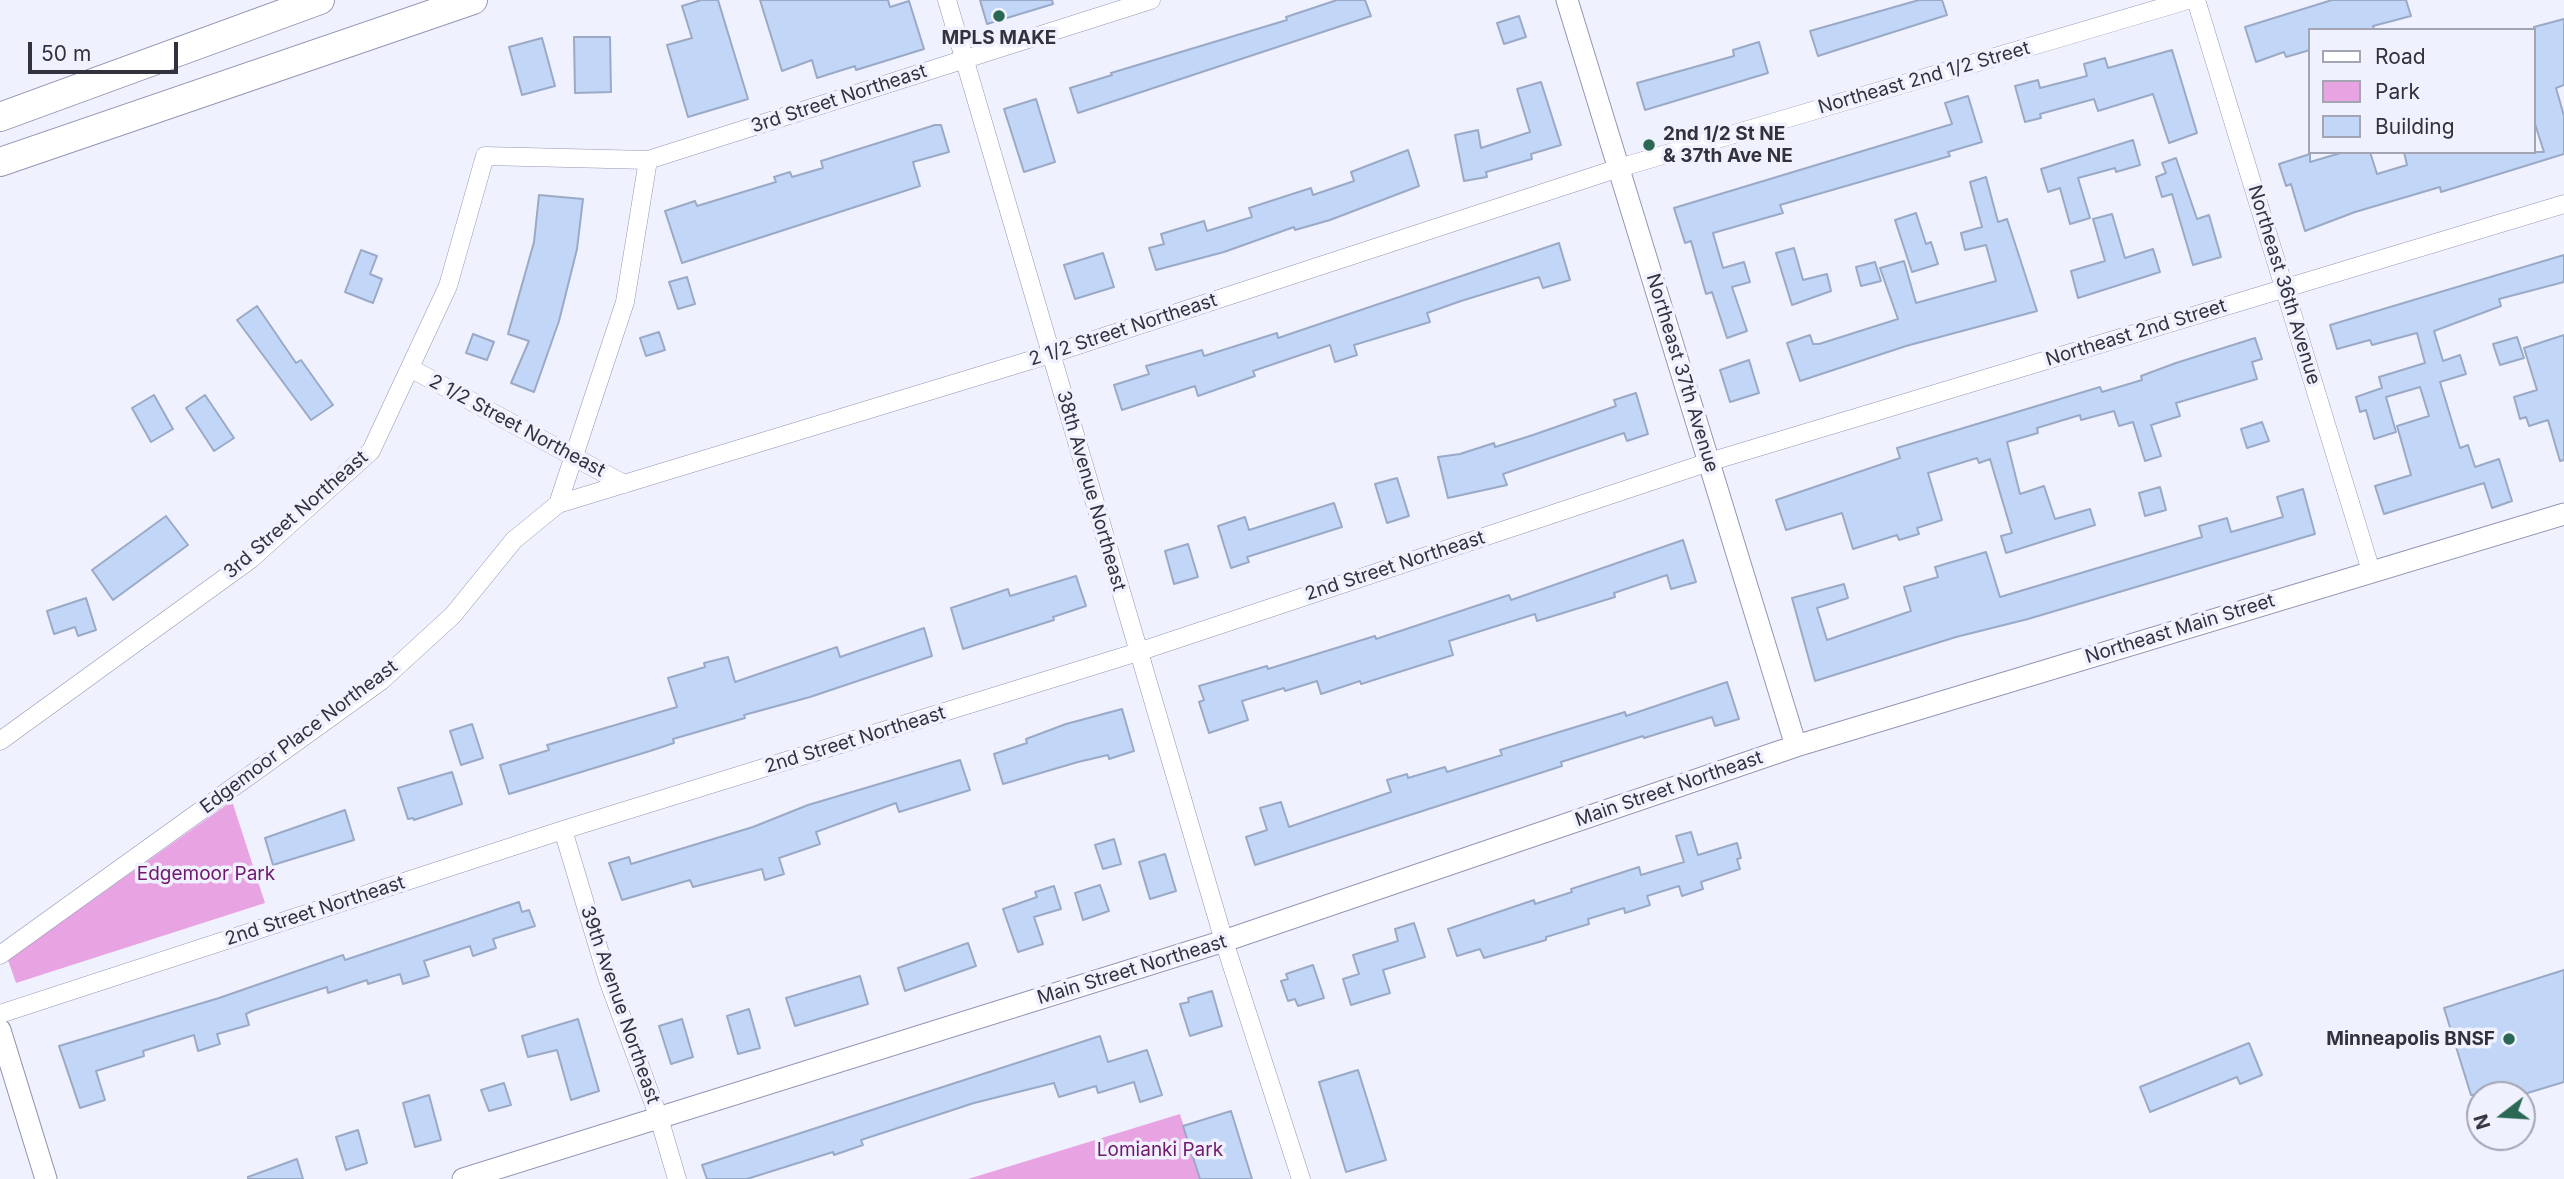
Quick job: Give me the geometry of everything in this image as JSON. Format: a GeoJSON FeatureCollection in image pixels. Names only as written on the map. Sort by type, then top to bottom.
{"type":"FeatureCollection","features":[{"type":"Feature","properties":{"kind":"main road"},"geometry":{"type":"LineString","coordinates":[[0,117],[320,0]]}},
{"type":"Feature","properties":{"kind":"main road"},"geometry":{"type":"LineString","coordinates":[[0,162],[473,0]]}},
{"type":"Feature","properties":{"kind":"street","name":"38th Avenue Northeast"},"geometry":{"type":"LineString","coordinates":[[947,0],[1224,942],[1301,1179]]}},
{"type":"Feature","properties":{"kind":"street","name":"3rd Street Northeast"},"geometry":{"type":"LineString","coordinates":[[0,741],[251,559],[370,451],[448,286],[485,156],[648,160],[1151,0]]}},
{"type":"Feature","properties":{"kind":"street","name":"Northeast 37th Avenue"},"geometry":{"type":"LineString","coordinates":[[1567,0],[1796,746]]}},
{"type":"Feature","properties":{"kind":"street","name":"Northeast 2nd 1/2 Street"},"geometry":{"type":"LineString","coordinates":[[1619,168],[2188,0]]}},
{"type":"Feature","properties":{"kind":"street","name":"Northeast 36th Avenue"},"geometry":{"type":"LineString","coordinates":[[2196,0],[2371,571]]}},
{"type":"Feature","properties":{"kind":"street"},"geometry":{"type":"LineString","coordinates":[[558,504],[625,302],[648,160]]}},
{"type":"Feature","properties":{"kind":"street","name":"2 1/2 Street Northeast"},"geometry":{"type":"LineString","coordinates":[[558,504],[1051,354],[1619,168]]}},
{"type":"Feature","properties":{"kind":"street","name":"Northeast 2nd Street"},"geometry":{"type":"LineString","coordinates":[[1709,461],[2564,204]]}},
{"type":"Feature","properties":{"kind":"street","name":"2 1/2 Street Northeast"},"geometry":{"type":"LineString","coordinates":[[410,368],[624,484]]}},
{"type":"Feature","properties":{"kind":"street","name":"2nd Street Northeast"},"geometry":{"type":"LineString","coordinates":[[0,1014],[563,830],[1138,652],[1709,461]]}},
{"type":"Feature","properties":{"kind":"street","name":"Edgemoor Place Northeast"},"geometry":{"type":"LineString","coordinates":[[0,955],[380,681],[453,615],[514,540],[558,504]]}},
{"type":"Feature","properties":{"kind":"street","name":"Northeast Main Street"},"geometry":{"type":"LineString","coordinates":[[1796,746],[2564,514]]}},
{"type":"Feature","properties":{"kind":"street","name":"Main Street Northeast"},"geometry":{"type":"LineString","coordinates":[[463,1179],[1224,942],[1796,746]]}},
{"type":"Feature","properties":{"kind":"street","name":"39th Avenue Northeast"},"geometry":{"type":"LineString","coordinates":[[563,830],[608,980],[659,1118],[677,1179]]}},
{"type":"Feature","properties":{"kind":"street"},"geometry":{"type":"LineString","coordinates":[[0,1030],[46,1179]]}},
{"type":"Feature","properties":{"kind":"green space","name":"Edgemoor Park"},"geometry":{"type":"Polygon","coordinates":[[[232,801],[265,903],[16,983],[8,960],[232,801]]]}},
{"type":"Feature","properties":{"kind":"green space","name":"Lomianki Park"},"geometry":{"type":"Polygon","coordinates":[[[1180,1114],[1200,1179],[968,1179],[1180,1114]]]}},
{"type":"Feature","properties":{"kind":"building"},"geometry":{"type":"Polygon","coordinates":[[[701,0],[718,0],[748,99],[688,117],[667,45],[692,38],[682,6],[701,0]]]}},
{"type":"Feature","properties":{"kind":"building"},"geometry":{"type":"Polygon","coordinates":[[[760,0],[888,0],[890,7],[909,1],[924,49],[856,70],[855,66],[817,78],[812,60],[782,71],[760,0]]]}},
{"type":"Feature","properties":{"kind":"building","name":"MPLS MAKE"},"geometry":{"type":"Polygon","coordinates":[[[980,0],[1052,0],[1053,4],[987,24],[980,0]]]}},
{"type":"Feature","properties":{"kind":"building"},"geometry":{"type":"Polygon","coordinates":[[[1337,0],[1365,0],[1371,16],[1078,113],[1070,88],[1287,20],[1286,17],[1337,0]]]}},
{"type":"Feature","properties":{"kind":"building"},"geometry":{"type":"Polygon","coordinates":[[[1919,0],[1942,0],[1947,15],[1818,56],[1810,31],[1919,0]]]}},
{"type":"Feature","properties":{"kind":"building"},"geometry":{"type":"Polygon","coordinates":[[[2332,0],[2406,0],[2411,16],[2374,28],[2308,28],[2308,51],[2286,57],[2284,52],[2256,62],[2245,27],[2332,0]]]}},
{"type":"Feature","properties":{"kind":"building"},"geometry":{"type":"Polygon","coordinates":[[[1519,16],[1526,37],[1504,44],[1497,23],[1519,16]]]}},
{"type":"Feature","properties":{"kind":"building"},"geometry":{"type":"Polygon","coordinates":[[[2564,19],[2564,85],[2556,88],[2564,116],[2564,154],[2441,192],[2440,187],[2355,212],[2305,231],[2291,184],[2286,186],[2279,164],[2310,154],[2310,162],[2337,154],[2371,154],[2377,174],[2407,165],[2404,154],[2544,152],[2536,127],[2534,27],[2564,19]]]}},
{"type":"Feature","properties":{"kind":"building"},"geometry":{"type":"Polygon","coordinates":[[[574,37],[610,37],[611,92],[575,93],[574,37]]]}},
{"type":"Feature","properties":{"kind":"building"},"geometry":{"type":"Polygon","coordinates":[[[542,38],[555,86],[522,95],[509,47],[542,38]]]}},
{"type":"Feature","properties":{"kind":"building"},"geometry":{"type":"Polygon","coordinates":[[[1759,42],[1768,73],[1645,110],[1637,83],[1734,56],[1733,50],[1759,42]]]}},
{"type":"Feature","properties":{"kind":"building"},"geometry":{"type":"Polygon","coordinates":[[[2172,50],[2197,133],[2169,143],[2153,94],[2098,111],[2094,99],[2040,114],[2041,118],[2025,122],[2015,86],[2038,80],[2040,88],[2087,76],[2084,64],[2105,58],[2108,68],[2172,50]]]}},
{"type":"Feature","properties":{"kind":"building"},"geometry":{"type":"Polygon","coordinates":[[[1541,82],[1561,145],[1531,154],[1532,159],[1486,172],[1487,177],[1464,181],[1455,135],[1478,130],[1481,148],[1530,132],[1517,89],[1541,82]]]}},
{"type":"Feature","properties":{"kind":"building"},"geometry":{"type":"Polygon","coordinates":[[[1968,96],[1982,142],[1948,152],[1950,156],[1780,205],[1783,213],[1713,233],[1723,268],[1744,262],[1750,282],[1732,287],[1747,331],[1727,338],[1712,292],[1706,294],[1691,241],[1685,243],[1674,208],[1952,124],[1945,103],[1968,96]]]}},
{"type":"Feature","properties":{"kind":"building"},"geometry":{"type":"Polygon","coordinates":[[[1036,99],[1055,162],[1024,172],[1004,109],[1036,99]]]}},
{"type":"Feature","properties":{"kind":"building"},"geometry":{"type":"Polygon","coordinates":[[[941,125],[949,152],[913,162],[920,186],[682,263],[665,211],[695,201],[697,206],[776,182],[774,177],[790,172],[792,177],[823,168],[821,161],[941,125]]]}},
{"type":"Feature","properties":{"kind":"building"},"geometry":{"type":"Polygon","coordinates":[[[2133,140],[2140,165],[2116,172],[2115,168],[2078,178],[2090,218],[2070,224],[2060,188],[2048,192],[2041,169],[2133,140]]]}},
{"type":"Feature","properties":{"kind":"building"},"geometry":{"type":"Polygon","coordinates":[[[1408,150],[1419,186],[1330,220],[1295,230],[1294,227],[1224,252],[1156,270],[1149,248],[1164,244],[1161,234],[1204,221],[1207,231],[1252,217],[1249,208],[1311,188],[1313,195],[1354,181],[1351,172],[1408,150]]]}},
{"type":"Feature","properties":{"kind":"building"},"geometry":{"type":"Polygon","coordinates":[[[2176,158],[2197,219],[2209,215],[2221,257],[2193,265],[2172,194],[2162,197],[2156,177],[2166,173],[2162,163],[2176,158]]]}},
{"type":"Feature","properties":{"kind":"building"},"geometry":{"type":"Polygon","coordinates":[[[1986,177],[1998,222],[2007,219],[2037,311],[1906,346],[1800,381],[1787,343],[1810,335],[1813,344],[1819,344],[1898,319],[1880,268],[1904,261],[1916,303],[1996,281],[1986,245],[1965,250],[1961,233],[1982,227],[1970,182],[1986,177]]]}},
{"type":"Feature","properties":{"kind":"building"},"geometry":{"type":"Polygon","coordinates":[[[539,195],[583,199],[577,249],[559,321],[534,392],[511,383],[529,341],[508,334],[534,242],[539,195]]]}},
{"type":"Feature","properties":{"kind":"building"},"geometry":{"type":"Polygon","coordinates":[[[1916,213],[1926,244],[1931,242],[1938,264],[1912,272],[1895,220],[1916,213]]]}},
{"type":"Feature","properties":{"kind":"building"},"geometry":{"type":"Polygon","coordinates":[[[2112,214],[2125,258],[2153,249],[2160,272],[2078,298],[2071,271],[2105,261],[2093,219],[2112,214]]]}},
{"type":"Feature","properties":{"kind":"building"},"geometry":{"type":"Polygon","coordinates":[[[1559,243],[1570,280],[1543,288],[1539,277],[1461,301],[1427,313],[1430,322],[1354,345],[1357,355],[1335,362],[1330,345],[1253,371],[1255,376],[1198,396],[1195,386],[1122,410],[1114,385],[1149,374],[1146,366],[1202,350],[1204,356],[1277,333],[1278,338],[1559,243]]]}},
{"type":"Feature","properties":{"kind":"building"},"geometry":{"type":"Polygon","coordinates":[[[1794,248],[1803,280],[1827,274],[1831,291],[1792,305],[1776,253],[1794,248]]]}},
{"type":"Feature","properties":{"kind":"building"},"geometry":{"type":"Polygon","coordinates":[[[361,250],[377,256],[370,274],[382,279],[373,303],[345,292],[361,250]]]}},
{"type":"Feature","properties":{"kind":"building"},"geometry":{"type":"Polygon","coordinates":[[[1103,253],[1114,287],[1075,299],[1064,265],[1103,253]]]}},
{"type":"Feature","properties":{"kind":"building"},"geometry":{"type":"Polygon","coordinates":[[[2564,255],[2564,282],[2499,299],[2501,306],[2434,331],[2443,361],[2460,355],[2466,374],[2440,382],[2460,448],[2468,445],[2475,467],[2499,459],[2512,501],[2492,508],[2484,483],[2384,514],[2375,486],[2411,475],[2397,426],[2429,416],[2420,387],[2386,397],[2396,432],[2374,439],[2366,410],[2360,412],[2356,397],[2382,388],[2379,377],[2425,363],[2417,333],[2372,345],[2370,340],[2337,349],[2330,325],[2564,255]]]}},
{"type":"Feature","properties":{"kind":"building"},"geometry":{"type":"Polygon","coordinates":[[[1875,262],[1881,281],[1861,286],[1856,267],[1875,262]]]}},
{"type":"Feature","properties":{"kind":"building"},"geometry":{"type":"Polygon","coordinates":[[[687,277],[695,304],[678,309],[669,282],[687,277]]]}},
{"type":"Feature","properties":{"kind":"building"},"geometry":{"type":"Polygon","coordinates":[[[257,306],[296,363],[301,360],[333,405],[311,420],[237,320],[257,306]]]}},
{"type":"Feature","properties":{"kind":"building"},"geometry":{"type":"Polygon","coordinates":[[[659,332],[665,350],[646,356],[640,338],[659,332]]]}},
{"type":"Feature","properties":{"kind":"building"},"geometry":{"type":"Polygon","coordinates":[[[473,334],[494,342],[487,360],[466,353],[473,334]]]}},
{"type":"Feature","properties":{"kind":"building"},"geometry":{"type":"Polygon","coordinates":[[[2564,335],[2564,460],[2560,461],[2548,420],[2529,426],[2526,417],[2520,419],[2514,397],[2537,390],[2524,348],[2564,335]]]}},
{"type":"Feature","properties":{"kind":"building"},"geometry":{"type":"Polygon","coordinates":[[[2517,337],[2524,358],[2500,365],[2493,344],[2517,337]]]}},
{"type":"Feature","properties":{"kind":"building"},"geometry":{"type":"Polygon","coordinates":[[[2255,338],[2262,359],[2252,362],[2257,379],[2176,403],[2180,416],[2151,425],[2161,456],[2145,461],[2133,422],[2119,426],[2114,411],[2081,420],[2080,415],[2037,428],[2038,433],[2007,442],[2020,494],[2044,486],[2055,519],[2090,509],[2095,525],[2006,553],[2001,536],[2012,533],[1990,459],[1979,463],[1977,458],[1928,473],[1942,520],[1917,528],[1919,534],[1899,540],[1897,535],[1853,549],[1842,513],[1786,530],[1776,500],[1900,458],[1897,448],[2100,387],[2102,392],[2142,380],[2141,376],[2255,338]]]}},
{"type":"Feature","properties":{"kind":"building"},"geometry":{"type":"Polygon","coordinates":[[[1749,360],[1759,393],[1730,402],[1720,370],[1749,360]]]}},
{"type":"Feature","properties":{"kind":"building"},"geometry":{"type":"Polygon","coordinates":[[[1636,393],[1648,434],[1627,441],[1624,433],[1503,474],[1507,485],[1448,498],[1438,457],[1460,454],[1494,443],[1495,447],[1533,435],[1616,406],[1614,400],[1636,393]]]}},
{"type":"Feature","properties":{"kind":"building"},"geometry":{"type":"Polygon","coordinates":[[[154,395],[173,429],[151,442],[132,408],[154,395]]]}},
{"type":"Feature","properties":{"kind":"building"},"geometry":{"type":"Polygon","coordinates":[[[205,395],[234,438],[214,451],[186,408],[205,395]]]}},
{"type":"Feature","properties":{"kind":"building"},"geometry":{"type":"Polygon","coordinates":[[[2262,422],[2269,441],[2247,448],[2241,429],[2262,422]]]}},
{"type":"Feature","properties":{"kind":"building"},"geometry":{"type":"Polygon","coordinates":[[[1397,478],[1409,516],[1387,523],[1375,484],[1397,478]]]}},
{"type":"Feature","properties":{"kind":"building"},"geometry":{"type":"Polygon","coordinates":[[[2160,487],[2166,510],[2145,516],[2139,493],[2160,487]]]}},
{"type":"Feature","properties":{"kind":"building"},"geometry":{"type":"Polygon","coordinates":[[[2303,489],[2315,534],[2028,619],[1956,637],[1815,681],[1792,598],[1844,584],[1848,598],[1817,608],[1827,640],[1911,611],[1904,587],[1938,577],[1935,567],[1986,552],[2000,597],[2202,537],[2199,526],[2227,518],[2231,532],[2283,517],[2277,497],[2303,489]]]}},
{"type":"Feature","properties":{"kind":"building"},"geometry":{"type":"Polygon","coordinates":[[[1334,503],[1342,527],[1247,557],[1249,562],[1231,568],[1218,526],[1245,517],[1249,530],[1334,503]]]}},
{"type":"Feature","properties":{"kind":"building"},"geometry":{"type":"Polygon","coordinates":[[[166,516],[188,545],[113,600],[92,570],[166,516]]]}},
{"type":"Feature","properties":{"kind":"building"},"geometry":{"type":"Polygon","coordinates":[[[1683,540],[1696,582],[1671,589],[1667,575],[1614,593],[1615,597],[1537,621],[1535,614],[1449,641],[1453,655],[1361,684],[1360,681],[1321,694],[1317,681],[1242,701],[1248,720],[1209,733],[1199,702],[1204,700],[1199,686],[1267,666],[1268,669],[1375,636],[1376,639],[1509,595],[1511,600],[1683,540]]]}},
{"type":"Feature","properties":{"kind":"building"},"geometry":{"type":"Polygon","coordinates":[[[1188,544],[1198,577],[1174,584],[1165,551],[1188,544]]]}},
{"type":"Feature","properties":{"kind":"building"},"geometry":{"type":"Polygon","coordinates":[[[1076,576],[1086,606],[1053,617],[1054,620],[963,649],[951,608],[1008,589],[1010,596],[1076,576]]]}},
{"type":"Feature","properties":{"kind":"building"},"geometry":{"type":"Polygon","coordinates":[[[86,598],[96,630],[78,636],[75,627],[54,634],[47,611],[86,598]]]}},
{"type":"Feature","properties":{"kind":"building"},"geometry":{"type":"Polygon","coordinates":[[[924,628],[932,656],[810,697],[744,715],[745,718],[673,739],[674,743],[650,751],[509,794],[500,765],[549,750],[547,745],[677,707],[668,678],[705,667],[704,663],[728,657],[735,682],[837,647],[840,657],[924,628]]]}},
{"type":"Feature","properties":{"kind":"building"},"geometry":{"type":"Polygon","coordinates":[[[1727,682],[1739,719],[1715,726],[1712,717],[1644,738],[1643,736],[1561,762],[1562,766],[1255,865],[1246,837],[1267,830],[1260,808],[1281,802],[1289,827],[1391,792],[1387,780],[1407,774],[1408,778],[1445,767],[1447,772],[1502,755],[1500,750],[1625,712],[1626,716],[1727,682]]]}},
{"type":"Feature","properties":{"kind":"building"},"geometry":{"type":"Polygon","coordinates":[[[1122,709],[1134,751],[1109,759],[1108,755],[1078,762],[1003,784],[994,754],[1027,743],[1026,739],[1066,724],[1122,709]]]}},
{"type":"Feature","properties":{"kind":"building"},"geometry":{"type":"Polygon","coordinates":[[[472,724],[483,758],[461,765],[450,731],[472,724]]]}},
{"type":"Feature","properties":{"kind":"building"},"geometry":{"type":"Polygon","coordinates":[[[960,760],[970,790],[899,812],[896,803],[816,832],[820,844],[779,858],[784,874],[765,880],[762,869],[693,887],[690,880],[622,900],[609,863],[629,857],[631,864],[753,827],[808,805],[960,760]]]}},
{"type":"Feature","properties":{"kind":"building"},"geometry":{"type":"Polygon","coordinates":[[[452,772],[462,804],[414,820],[408,819],[398,788],[452,772]]]}},
{"type":"Feature","properties":{"kind":"building"},"geometry":{"type":"Polygon","coordinates":[[[345,810],[354,840],[273,865],[265,838],[345,810]]]}},
{"type":"Feature","properties":{"kind":"building"},"geometry":{"type":"Polygon","coordinates":[[[1691,832],[1698,855],[1737,843],[1741,858],[1737,859],[1740,869],[1701,882],[1703,889],[1682,896],[1679,886],[1647,896],[1650,905],[1625,913],[1624,908],[1588,919],[1589,924],[1546,937],[1546,940],[1484,958],[1480,949],[1457,956],[1448,929],[1534,900],[1535,904],[1572,892],[1571,889],[1639,867],[1641,875],[1684,862],[1676,836],[1691,832]]]}},
{"type":"Feature","properties":{"kind":"building"},"geometry":{"type":"Polygon","coordinates":[[[1114,839],[1121,864],[1103,869],[1095,845],[1114,839]]]}},
{"type":"Feature","properties":{"kind":"building"},"geometry":{"type":"Polygon","coordinates":[[[1165,854],[1176,891],[1150,899],[1139,862],[1165,854]]]}},
{"type":"Feature","properties":{"kind":"building"},"geometry":{"type":"Polygon","coordinates":[[[1100,885],[1109,911],[1083,920],[1075,893],[1100,885]]]}},
{"type":"Feature","properties":{"kind":"building"},"geometry":{"type":"Polygon","coordinates":[[[1054,886],[1061,909],[1034,917],[1043,944],[1018,952],[1003,909],[1037,897],[1035,892],[1054,886]]]}},
{"type":"Feature","properties":{"kind":"building"},"geometry":{"type":"Polygon","coordinates":[[[519,902],[522,912],[529,910],[535,926],[493,939],[496,948],[473,956],[470,946],[424,961],[429,976],[403,984],[400,974],[368,984],[367,980],[328,993],[327,987],[252,1011],[246,1014],[249,1025],[217,1034],[220,1044],[198,1051],[194,1035],[143,1051],[144,1056],[96,1071],[105,1100],[80,1108],[59,1046],[219,998],[343,955],[345,960],[519,902]]]}},
{"type":"Feature","properties":{"kind":"building"},"geometry":{"type":"Polygon","coordinates":[[[1414,923],[1425,957],[1383,970],[1390,993],[1351,1005],[1343,979],[1359,974],[1353,955],[1398,941],[1395,929],[1414,923]]]}},
{"type":"Feature","properties":{"kind":"building"},"geometry":{"type":"Polygon","coordinates":[[[968,943],[976,966],[905,991],[898,968],[968,943]]]}},
{"type":"Feature","properties":{"kind":"building"},"geometry":{"type":"Polygon","coordinates":[[[1313,965],[1324,998],[1298,1006],[1295,999],[1288,1001],[1281,981],[1288,979],[1286,974],[1313,965]]]}},
{"type":"Feature","properties":{"kind":"building","name":"Minneapolis BNSF"},"geometry":{"type":"Polygon","coordinates":[[[2564,970],[2564,1082],[2536,1090],[2536,1081],[2467,1081],[2444,1008],[2564,970]]]}},
{"type":"Feature","properties":{"kind":"building"},"geometry":{"type":"Polygon","coordinates":[[[860,976],[868,1004],[795,1026],[786,998],[860,976]]]}},
{"type":"Feature","properties":{"kind":"building"},"geometry":{"type":"Polygon","coordinates":[[[1212,991],[1222,1026],[1190,1036],[1180,1004],[1189,1002],[1188,998],[1212,991]]]}},
{"type":"Feature","properties":{"kind":"building"},"geometry":{"type":"Polygon","coordinates":[[[749,1009],[760,1048],[738,1054],[727,1016],[749,1009]]]}},
{"type":"Feature","properties":{"kind":"building"},"geometry":{"type":"Polygon","coordinates":[[[578,1019],[599,1091],[571,1100],[557,1050],[528,1057],[522,1036],[578,1019]]]}},
{"type":"Feature","properties":{"kind":"building"},"geometry":{"type":"Polygon","coordinates":[[[682,1019],[693,1057],[671,1064],[659,1026],[682,1019]]]}},
{"type":"Feature","properties":{"kind":"building"},"geometry":{"type":"Polygon","coordinates":[[[1100,1036],[1108,1062],[1147,1050],[1162,1095],[1140,1102],[1134,1082],[1098,1093],[1096,1086],[1059,1097],[1054,1083],[974,1103],[861,1140],[863,1145],[834,1155],[833,1152],[747,1179],[707,1179],[702,1165],[1100,1036]]]}},
{"type":"Feature","properties":{"kind":"building"},"geometry":{"type":"Polygon","coordinates":[[[2249,1043],[2262,1075],[2240,1084],[2237,1077],[2150,1112],[2140,1087],[2249,1043]]]}},
{"type":"Feature","properties":{"kind":"building"},"geometry":{"type":"Polygon","coordinates":[[[1358,1070],[1386,1160],[1346,1172],[1319,1082],[1358,1070]]]}},
{"type":"Feature","properties":{"kind":"building"},"geometry":{"type":"Polygon","coordinates":[[[504,1083],[511,1105],[489,1111],[481,1090],[504,1083]]]}},
{"type":"Feature","properties":{"kind":"building"},"geometry":{"type":"Polygon","coordinates":[[[429,1095],[441,1140],[415,1147],[403,1103],[429,1095]]]}},
{"type":"Feature","properties":{"kind":"building"},"geometry":{"type":"Polygon","coordinates":[[[1231,1111],[1252,1179],[1200,1179],[1183,1126],[1231,1111]]]}},
{"type":"Feature","properties":{"kind":"building"},"geometry":{"type":"Polygon","coordinates":[[[358,1130],[367,1163],[346,1170],[336,1137],[358,1130]]]}},
{"type":"Feature","properties":{"kind":"building"},"geometry":{"type":"Polygon","coordinates":[[[297,1159],[303,1179],[248,1179],[248,1177],[297,1159]]]}},
{"type":"Feature","properties":{"kind":"place","name":"MPLS MAKE"},"geometry":{"type":"Point","coordinates":[999,16]}},
{"type":"Feature","properties":{"kind":"place","name":"2nd 1/2 St NE & 37th Ave NE"},"geometry":{"type":"Point","coordinates":[1649,145]}},
{"type":"Feature","properties":{"kind":"place","name":"Minneapolis BNSF"},"geometry":{"type":"Point","coordinates":[2509,1039]}}]}
